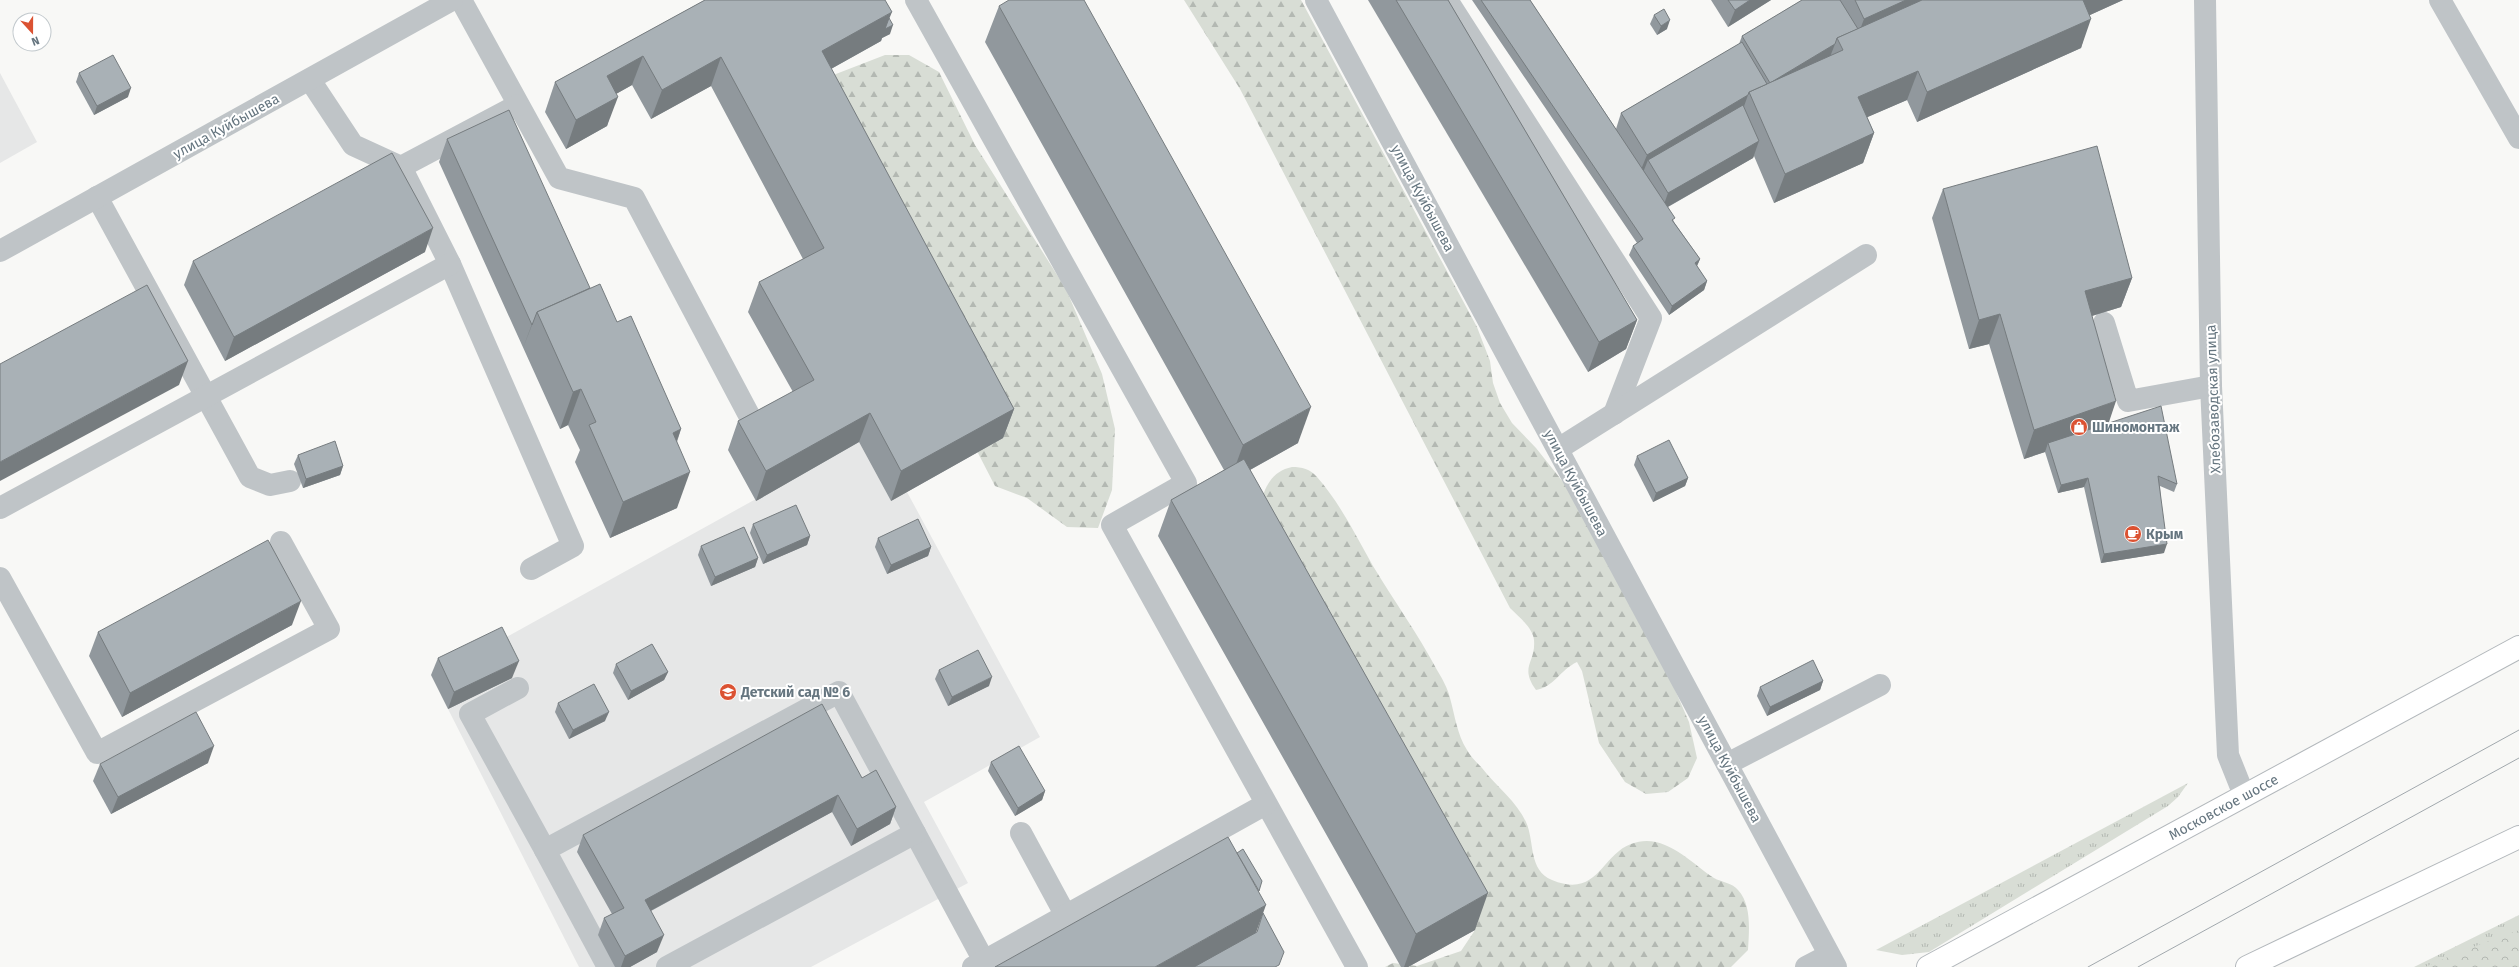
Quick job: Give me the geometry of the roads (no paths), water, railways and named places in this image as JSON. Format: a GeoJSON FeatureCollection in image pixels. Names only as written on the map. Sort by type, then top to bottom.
{"type":"FeatureCollection","features":[{"type":"Feature","properties":{"kind":"main road","name":"Московское шоссе"},"geometry":{"type":"LineString","coordinates":[[1928,967],[2519,647]]}},
{"type":"Feature","properties":{"kind":"main road"},"geometry":{"type":"LineString","coordinates":[[2247,967],[2519,837]]}},
{"type":"Feature","properties":{"kind":"street","name":"улица Куйбышева"},"geometry":{"type":"LineString","coordinates":[[0,251],[452,0]]}},
{"type":"Feature","properties":{"kind":"street"},"geometry":{"type":"LineString","coordinates":[[461,0],[559,178],[634,198],[750,417]]}},
{"type":"Feature","properties":{"kind":"street"},"geometry":{"type":"LineString","coordinates":[[916,0],[1186,483],[1112,525],[1357,967]]}},
{"type":"Feature","properties":{"kind":"street","name":"улица Куйбышева"},"geometry":{"type":"LineString","coordinates":[[1316,0],[1833,961]]}},
{"type":"Feature","properties":{"kind":"street"},"geometry":{"type":"LineString","coordinates":[[1447,0],[1651,318],[1614,414]]}},
{"type":"Feature","properties":{"kind":"street","name":"Хлебозаводская улица"},"geometry":{"type":"LineString","coordinates":[[2205,0],[2211,386],[2228,755],[2244,795]]}},
{"type":"Feature","properties":{"kind":"street"},"geometry":{"type":"LineString","coordinates":[[2440,0],[2519,138]]}},
{"type":"Feature","properties":{"kind":"street"},"geometry":{"type":"LineString","coordinates":[[310,80],[352,145],[401,167],[450,264],[573,546],[531,569]]}},
{"type":"Feature","properties":{"kind":"street"},"geometry":{"type":"LineString","coordinates":[[401,167],[518,104]]}},
{"type":"Feature","properties":{"kind":"street"},"geometry":{"type":"LineString","coordinates":[[97,197],[250,477],[270,485],[290,481]]}},
{"type":"Feature","properties":{"kind":"street"},"geometry":{"type":"LineString","coordinates":[[1558,449],[1866,255]]}},
{"type":"Feature","properties":{"kind":"street"},"geometry":{"type":"LineString","coordinates":[[0,508],[450,264]]}},
{"type":"Feature","properties":{"kind":"street"},"geometry":{"type":"LineString","coordinates":[[2104,323],[2128,401],[2211,386]]}},
{"type":"Feature","properties":{"kind":"street"},"geometry":{"type":"LineString","coordinates":[[0,578],[97,754],[329,629],[281,542]]}},
{"type":"Feature","properties":{"kind":"street"},"geometry":{"type":"LineString","coordinates":[[1727,764],[1880,685]]}},
{"type":"Feature","properties":{"kind":"street"},"geometry":{"type":"LineString","coordinates":[[518,688],[470,714],[608,967]]}},
{"type":"Feature","properties":{"kind":"street"},"geometry":{"type":"LineString","coordinates":[[545,850],[839,692],[915,833],[979,964],[1266,804]]}},
{"type":"Feature","properties":{"kind":"street"},"geometry":{"type":"LineString","coordinates":[[667,967],[915,833]]}},
{"type":"Feature","properties":{"kind":"street"},"geometry":{"type":"LineString","coordinates":[[1021,833],[1066,916]]}},
{"type":"Feature","properties":{"kind":"street"},"geometry":{"type":"LineString","coordinates":[[1806,967],[1833,961]]}},
{"type":"Feature","properties":{"kind":"tram line"},"geometry":{"type":"LineString","coordinates":[[2088,967],[2519,730]]}},
{"type":"Feature","properties":{"kind":"tram line"},"geometry":{"type":"LineString","coordinates":[[2138,967],[2519,758]]}},
{"type":"Feature","properties":{"kind":"place","name":"Шиномонтаж"},"geometry":{"type":"Point","coordinates":[2079,427]}},
{"type":"Feature","properties":{"kind":"place","name":"Крым"},"geometry":{"type":"Point","coordinates":[2133,534]}},
{"type":"Feature","properties":{"kind":"place","name":"Детский сад № 6"},"geometry":{"type":"Point","coordinates":[728,692]}}]}
